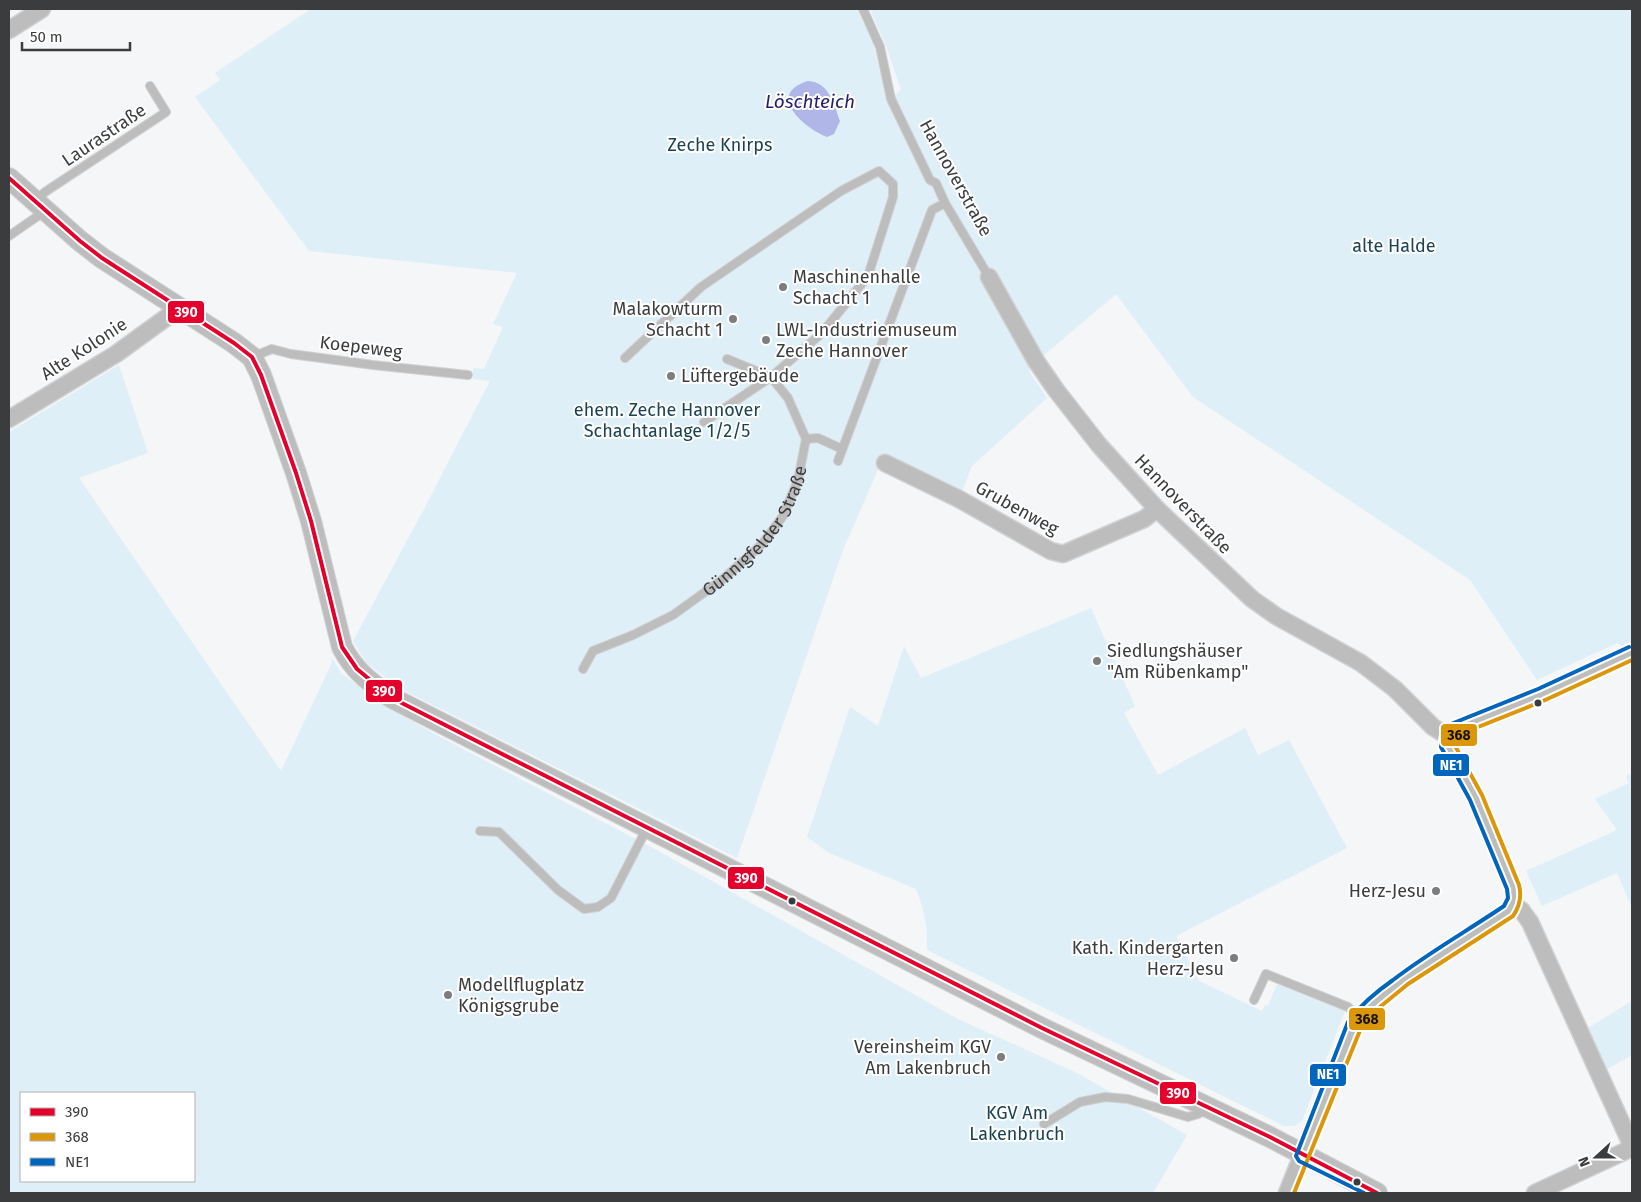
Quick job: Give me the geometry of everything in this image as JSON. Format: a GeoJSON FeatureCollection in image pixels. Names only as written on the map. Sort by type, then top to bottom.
{"type":"FeatureCollection","features":[{"type":"Feature","properties":{"kind":"street"},"geometry":{"type":"LineString","coordinates":[[9,30],[42,9]]}},
{"type":"Feature","properties":{"kind":"street"},"geometry":{"type":"LineString","coordinates":[[10,182],[102,258],[243,349],[252,357],[257,365],[296,473],[311,521],[337,629],[346,654],[349,661],[360,673],[392,698],[1042,1028],[1270,1138],[1377,1193]]}},
{"type":"Feature","properties":{"kind":"street","name":"Hannoverstraße"},"geometry":{"type":"LineString","coordinates":[[988,277],[1036,361],[1056,390],[1099,445],[1157,509],[1252,599],[1276,616],[1361,663],[1395,689],[1432,727],[1449,737]]}},
{"type":"Feature","properties":{"kind":"street","name":"Alte Kolonie"},"geometry":{"type":"LineString","coordinates":[[9,419],[116,354],[167,318],[178,307]]}},
{"type":"Feature","properties":{"kind":"street","name":"Grubenweg"},"geometry":{"type":"LineString","coordinates":[[885,463],[899,468],[959,499],[1051,551],[1063,554],[1144,519],[1157,509]]}},
{"type":"Feature","properties":{"kind":"street"},"geometry":{"type":"LineString","coordinates":[[1287,1193],[1354,1024],[1359,1017],[1406,978],[1458,942],[1509,911],[1514,904],[1515,894],[1513,887],[1476,797],[1447,745],[1449,737],[1454,730],[1540,695],[1632,653]]}},
{"type":"Feature","properties":{"kind":"street"},"geometry":{"type":"LineString","coordinates":[[1514,904],[1522,910],[1530,922],[1632,1147],[1535,1193]]}},
{"type":"Feature","properties":{"kind":"lane","name":"Hannoverstraße"},"geometry":{"type":"LineString","coordinates":[[863,9],[880,47],[891,99],[930,180],[936,183],[945,203],[988,277]]}},
{"type":"Feature","properties":{"kind":"lane","name":"Laurastraße"},"geometry":{"type":"LineString","coordinates":[[40,206],[45,192],[166,112],[150,86]]}},
{"type":"Feature","properties":{"kind":"lane"},"geometry":{"type":"LineString","coordinates":[[625,358],[700,287],[841,191],[879,171],[893,184],[893,197],[868,276],[822,333],[771,376],[704,422]]}},
{"type":"Feature","properties":{"kind":"lane"},"geometry":{"type":"LineString","coordinates":[[838,461],[932,210],[945,203]]}},
{"type":"Feature","properties":{"kind":"lane"},"geometry":{"type":"LineString","coordinates":[[9,236],[40,206]]}},
{"type":"Feature","properties":{"kind":"lane","name":"Koepeweg"},"geometry":{"type":"LineString","coordinates":[[252,357],[272,349],[292,354],[365,364],[468,374]]}},
{"type":"Feature","properties":{"kind":"lane"},"geometry":{"type":"LineString","coordinates":[[728,359],[771,376]]}},
{"type":"Feature","properties":{"kind":"lane","name":"Günnigfelder Straße"},"geometry":{"type":"LineString","coordinates":[[583,670],[593,651],[633,635],[673,615],[723,579],[762,544],[783,516],[798,480],[806,439],[788,398],[771,376]]}},
{"type":"Feature","properties":{"kind":"lane"},"geometry":{"type":"LineString","coordinates":[[806,439],[818,438],[842,449]]}},
{"type":"Feature","properties":{"kind":"lane"},"geometry":{"type":"LineString","coordinates":[[480,831],[499,832],[558,890],[584,908],[598,907],[611,898],[647,828]]}},
{"type":"Feature","properties":{"kind":"lane"},"geometry":{"type":"LineString","coordinates":[[1254,1000],[1266,974],[1348,1008],[1359,1017]]}},
{"type":"Feature","properties":{"kind":"lane"},"geometry":{"type":"LineString","coordinates":[[1044,1124],[1080,1102],[1104,1097],[1128,1098],[1188,1117],[1208,1108]]}},
{"type":"Feature","properties":{"kind":"green space"},"geometry":{"type":"Polygon","coordinates":[[[311,9],[857,9],[873,43],[888,102],[901,90],[888,51],[870,9],[1632,9],[1632,645],[1624,648],[1617,643],[1537,680],[1470,580],[1193,397],[1116,294],[1043,356],[1029,371],[1047,398],[972,466],[962,492],[913,467],[884,456],[843,550],[737,858],[397,687],[366,662],[353,641],[490,381],[473,379],[473,368],[484,369],[503,327],[493,324],[517,273],[309,251],[195,97],[220,80],[215,73],[311,9]]]}},
{"type":"Feature","properties":{"kind":"green space","name":"KGV Am Lakenbruch"},"geometry":{"type":"Polygon","coordinates":[[[119,365],[148,453],[79,478],[281,771],[331,665],[332,658],[341,673],[381,703],[440,737],[655,849],[958,1019],[1077,1073],[1187,1135],[1153,1193],[9,1193],[9,432],[119,365]]]}},
{"type":"Feature","properties":{"kind":"green space"},"geometry":{"type":"Polygon","coordinates":[[[1091,608],[1135,706],[1124,713],[1158,775],[1245,728],[1258,755],[1289,740],[1347,848],[1176,936],[1199,981],[1262,1011],[1265,1005],[1268,1006],[1277,984],[1345,1011],[1302,1121],[1294,1126],[1284,1126],[927,950],[925,919],[916,889],[829,853],[807,837],[850,707],[878,726],[904,646],[921,678],[1091,608]]]}},
{"type":"Feature","properties":{"kind":"green space"},"geometry":{"type":"Polygon","coordinates":[[[1632,773],[1632,908],[1617,873],[1542,906],[1526,871],[1617,830],[1595,799],[1629,783],[1626,776],[1632,773]]]}},
{"type":"Feature","properties":{"kind":"green space"},"geometry":{"type":"Polygon","coordinates":[[[1632,1001],[1632,1055],[1607,1069],[1588,1028],[1632,1001]]]}},
{"type":"Feature","properties":{"kind":"water","name":"Löschteich"},"geometry":{"type":"Polygon","coordinates":[[[808,81],[821,85],[830,95],[840,121],[834,134],[827,137],[818,133],[800,119],[789,102],[790,94],[796,87],[808,81]]]}},
{"type":"Feature","properties":{"kind":"transit line","name":"390"},"geometry":{"type":"LineString","coordinates":[[9,178],[102,258],[234,343],[252,357],[261,375],[311,521],[342,647],[357,669],[392,698],[1042,1028],[1270,1137],[1377,1193]]}},
{"type":"Feature","properties":{"kind":"transit line","name":"NE1"},"geometry":{"type":"LineString","coordinates":[[1364,1193],[1299,1161],[1296,1156],[1348,1022],[1363,1004],[1380,989],[1504,906],[1508,898],[1507,889],[1470,800],[1441,747],[1443,734],[1451,724],[1538,689],[1629,647]]}},
{"type":"Feature","properties":{"kind":"transit line","name":"368"},"geometry":{"type":"LineString","coordinates":[[1294,1193],[1363,1023],[1408,984],[1513,916],[1519,905],[1519,885],[1482,795],[1454,744],[1458,735],[1543,701],[1632,660]]}},
{"type":"Feature","properties":{"kind":"place","name":"Maschinenhalle Schacht 1"},"geometry":{"type":"Point","coordinates":[783,287]}},
{"type":"Feature","properties":{"kind":"place","name":"Malakowturm Schacht 1"},"geometry":{"type":"Point","coordinates":[733,319]}},
{"type":"Feature","properties":{"kind":"place","name":"LWL-Industriemuseum Zeche Hannover"},"geometry":{"type":"Point","coordinates":[766,340]}},
{"type":"Feature","properties":{"kind":"place","name":"Lüftergebäude"},"geometry":{"type":"Point","coordinates":[671,376]}},
{"type":"Feature","properties":{"kind":"place","name":"Siedlungshäuser \"Am Rübenkamp\""},"geometry":{"type":"Point","coordinates":[1097,661]}},
{"type":"Feature","properties":{"kind":"place","name":"Herz-Jesu"},"geometry":{"type":"Point","coordinates":[1436,891]}},
{"type":"Feature","properties":{"kind":"place","name":"Kath. Kindergarten Herz-Jesu"},"geometry":{"type":"Point","coordinates":[1234,958]}},
{"type":"Feature","properties":{"kind":"place","name":"Modellflugplatz Königsgrube"},"geometry":{"type":"Point","coordinates":[448,995]}},
{"type":"Feature","properties":{"kind":"place","name":"Vereinsheim KGV Am Lakenbruch"},"geometry":{"type":"Point","coordinates":[1001,1057]}},
{"type":"Feature","properties":{"kind":"park label","name":"Zeche Knirps"},"geometry":{"type":"Point","coordinates":[720,145]}},
{"type":"Feature","properties":{"kind":"park label","name":"alte Halde"},"geometry":{"type":"Point","coordinates":[1394,246]}},
{"type":"Feature","properties":{"kind":"park label","name":"ehem. Zeche Hannover Schachtanlage 1/2/5"},"geometry":{"type":"Point","coordinates":[667,420]}}]}
